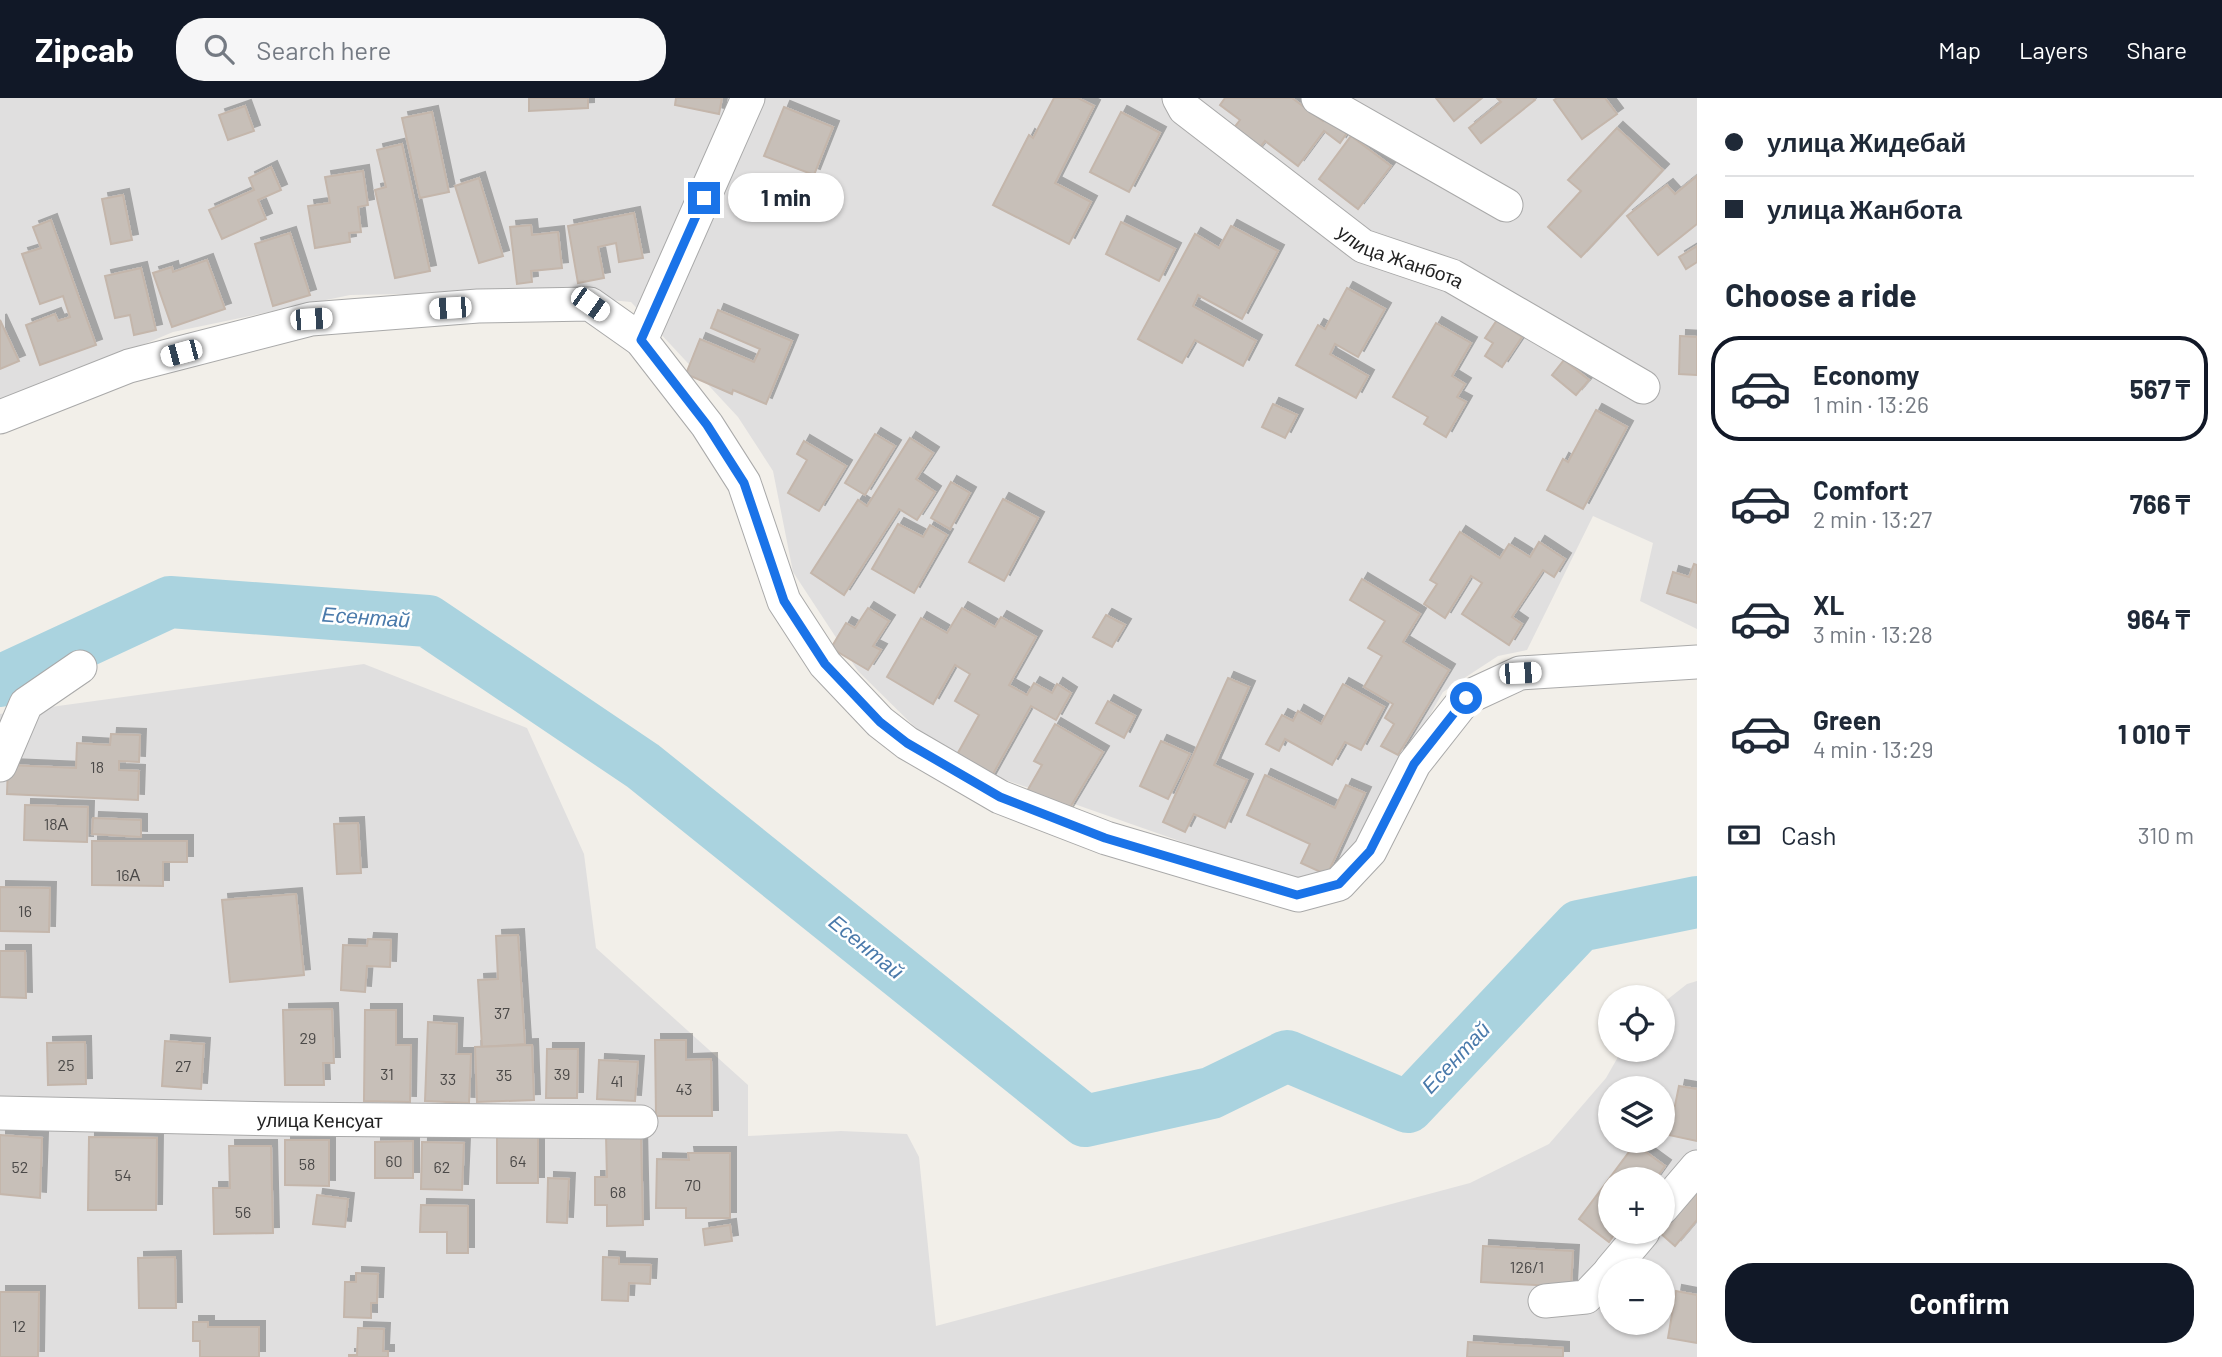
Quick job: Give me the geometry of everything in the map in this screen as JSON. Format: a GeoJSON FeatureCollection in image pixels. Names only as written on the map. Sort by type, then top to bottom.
{"type":"FeatureCollection","features":[{"type":"Feature","properties":{"kind":"street"},"geometry":{"type":"LineString","coordinates":[[641,340],[748,98]]}},
{"type":"Feature","properties":{"kind":"street","name":"улица Жанбота"},"geometry":{"type":"LineString","coordinates":[[1179,98],[1185,109],[1363,246],[1452,276],[1643,387]]}},
{"type":"Feature","properties":{"kind":"street"},"geometry":{"type":"LineString","coordinates":[[1318,98],[1506,205]]}},
{"type":"Feature","properties":{"kind":"street"},"geometry":{"type":"LineString","coordinates":[[0,417],[129,366],[311,319],[478,306],[590,304],[641,340],[707,425],[744,483],[784,601],[825,664],[880,722],[907,743],[1000,797],[1105,838],[1297,895],[1339,884],[1370,851],[1414,764],[1466,698],[1520,673],[1697,662]]}},
{"type":"Feature","properties":{"kind":"street"},"geometry":{"type":"LineString","coordinates":[[0,765],[26,704],[80,667]]}},
{"type":"Feature","properties":{"kind":"street","name":"улица Кенсуат"},"geometry":{"type":"LineString","coordinates":[[0,1113],[641,1122]]}},
{"type":"Feature","properties":{"kind":"street"},"geometry":{"type":"LineString","coordinates":[[1675,1193],[1697,1167]]}},
{"type":"Feature","properties":{"kind":"street"},"geometry":{"type":"LineString","coordinates":[[1622,1258],[1633,1244]]}},
{"type":"Feature","properties":{"kind":"street"},"geometry":{"type":"LineString","coordinates":[[1545,1301],[1586,1297],[1598,1285]]}},
{"type":"Feature","properties":{"kind":"shaded area"},"geometry":{"type":"Polygon","coordinates":[[[0,98],[1697,98],[1697,629],[1640,601],[1653,543],[1593,516],[1527,650],[1498,656],[1443,692],[1353,849],[1329,879],[1299,883],[1003,779],[933,745],[858,671],[793,572],[773,471],[738,417],[631,302],[528,292],[350,295],[173,332],[0,405],[0,98]]]}},
{"type":"Feature","properties":{"kind":"shaded area"},"geometry":{"type":"Polygon","coordinates":[[[364,664],[527,728],[584,854],[596,948],[748,1085],[748,1136],[841,1131],[907,1134],[919,1157],[936,1326],[1470,1183],[1549,1144],[1598,1087],[1598,1153],[1675,1153],[1675,1076],[1607,1076],[1615,1062],[1675,1062],[1675,994],[1687,984],[1697,981],[1697,1357],[0,1357],[0,714],[364,664]]]}},
{"type":"Feature","properties":{"kind":"building"},"geometry":{"type":"Polygon","coordinates":[[[529,98],[588,98],[588,108],[529,111],[529,98]]]}},
{"type":"Feature","properties":{"kind":"building"},"geometry":{"type":"Polygon","coordinates":[[[676,98],[722,98],[719,114],[675,105],[676,98]]]}},
{"type":"Feature","properties":{"kind":"building"},"geometry":{"type":"Polygon","coordinates":[[[1054,98],[1078,98],[1094,106],[1055,183],[1091,202],[1069,244],[993,205],[1029,135],[1033,138],[1054,98]]]}},
{"type":"Feature","properties":{"kind":"building"},"geometry":{"type":"Polygon","coordinates":[[[1225,98],[1292,98],[1323,121],[1328,114],[1349,130],[1340,143],[1324,131],[1298,166],[1265,141],[1255,154],[1229,134],[1240,120],[1220,105],[1225,98]]]}},
{"type":"Feature","properties":{"kind":"building"},"geometry":{"type":"Polygon","coordinates":[[[1436,98],[1482,98],[1454,121],[1436,98]]]}},
{"type":"Feature","properties":{"kind":"building"},"geometry":{"type":"Polygon","coordinates":[[[1497,98],[1535,100],[1481,143],[1469,128],[1501,102],[1497,98]]]}},
{"type":"Feature","properties":{"kind":"building"},"geometry":{"type":"Polygon","coordinates":[[[1605,98],[1617,114],[1582,139],[1554,100],[1605,98]]]}},
{"type":"Feature","properties":{"kind":"building"},"geometry":{"type":"Polygon","coordinates":[[[245,106],[254,131],[228,140],[219,115],[245,106]]]}},
{"type":"Feature","properties":{"kind":"building"},"geometry":{"type":"Polygon","coordinates":[[[784,107],[833,127],[814,175],[764,156],[784,107]]]}},
{"type":"Feature","properties":{"kind":"building"},"geometry":{"type":"Polygon","coordinates":[[[432,112],[449,192],[420,198],[402,118],[432,112]]]}},
{"type":"Feature","properties":{"kind":"building"},"geometry":{"type":"Polygon","coordinates":[[[1121,112],[1160,133],[1129,192],[1090,172],[1121,112]]]}},
{"type":"Feature","properties":{"kind":"building"},"geometry":{"type":"Polygon","coordinates":[[[1617,128],[1663,170],[1581,257],[1548,227],[1581,191],[1568,180],[1617,128]]]}},
{"type":"Feature","properties":{"kind":"building"},"geometry":{"type":"Polygon","coordinates":[[[1351,136],[1391,166],[1358,209],[1319,179],[1351,136]]]}},
{"type":"Feature","properties":{"kind":"building"},"geometry":{"type":"Polygon","coordinates":[[[402,144],[430,271],[395,278],[375,190],[386,187],[377,150],[402,144]]]}},
{"type":"Feature","properties":{"kind":"building"},"geometry":{"type":"Polygon","coordinates":[[[271,167],[281,190],[258,200],[266,219],[222,239],[209,210],[254,190],[249,178],[271,167]]]}},
{"type":"Feature","properties":{"kind":"building"},"geometry":{"type":"Polygon","coordinates":[[[363,171],[368,205],[358,207],[361,232],[349,233],[350,242],[315,248],[308,206],[330,203],[325,177],[363,171]]]}},
{"type":"Feature","properties":{"kind":"building"},"geometry":{"type":"Polygon","coordinates":[[[1697,176],[1697,224],[1658,255],[1627,216],[1667,185],[1675,194],[1697,176]]]}},
{"type":"Feature","properties":{"kind":"building"},"geometry":{"type":"Polygon","coordinates":[[[479,178],[503,256],[479,263],[455,186],[479,178]]]}},
{"type":"Feature","properties":{"kind":"building"},"geometry":{"type":"Polygon","coordinates":[[[123,195],[132,240],[111,244],[102,199],[123,195]]]}},
{"type":"Feature","properties":{"kind":"building"},"geometry":{"type":"Polygon","coordinates":[[[634,213],[643,258],[619,262],[616,243],[598,247],[604,278],[578,283],[568,226],[634,213]]]}},
{"type":"Feature","properties":{"kind":"building"},"geometry":{"type":"Polygon","coordinates":[[[51,220],[96,345],[40,365],[26,325],[55,314],[58,321],[70,317],[63,296],[40,304],[22,254],[41,248],[33,227],[51,220]]]}},
{"type":"Feature","properties":{"kind":"building"},"geometry":{"type":"Polygon","coordinates":[[[1121,222],[1175,249],[1159,281],[1106,254],[1121,222]]]}},
{"type":"Feature","properties":{"kind":"building"},"geometry":{"type":"Polygon","coordinates":[[[531,225],[532,235],[558,232],[562,268],[531,271],[532,282],[517,284],[510,227],[531,225]]]}},
{"type":"Feature","properties":{"kind":"building"},"geometry":{"type":"Polygon","coordinates":[[[1231,226],[1278,251],[1242,319],[1198,295],[1193,306],[1256,341],[1243,366],[1195,340],[1182,363],[1138,339],[1195,234],[1219,248],[1231,226]]]}},
{"type":"Feature","properties":{"kind":"building"},"geometry":{"type":"Polygon","coordinates":[[[290,233],[310,295],[273,306],[255,244],[290,233]]]}},
{"type":"Feature","properties":{"kind":"building"},"geometry":{"type":"Polygon","coordinates":[[[1697,246],[1697,262],[1686,269],[1679,257],[1697,246]]]}},
{"type":"Feature","properties":{"kind":"building"},"geometry":{"type":"Polygon","coordinates":[[[207,260],[225,309],[172,327],[153,273],[172,267],[173,272],[207,260]]]}},
{"type":"Feature","properties":{"kind":"building"},"geometry":{"type":"Polygon","coordinates":[[[141,268],[156,330],[134,335],[130,315],[115,318],[105,276],[141,268]]]}},
{"type":"Feature","properties":{"kind":"building"},"geometry":{"type":"Polygon","coordinates":[[[1347,288],[1385,309],[1358,357],[1335,344],[1330,354],[1368,376],[1356,398],[1296,365],[1318,325],[1325,329],[1347,288]]]}},
{"type":"Feature","properties":{"kind":"building"},"geometry":{"type":"Polygon","coordinates":[[[718,310],[792,341],[766,404],[733,390],[732,394],[686,374],[700,339],[754,362],[760,349],[711,328],[718,310]]]}},
{"type":"Feature","properties":{"kind":"building"},"geometry":{"type":"Polygon","coordinates":[[[0,320],[19,361],[0,369],[0,320]]]}},
{"type":"Feature","properties":{"kind":"building"},"geometry":{"type":"Polygon","coordinates":[[[1497,320],[1522,337],[1502,367],[1485,356],[1493,343],[1485,338],[1497,320]]]}},
{"type":"Feature","properties":{"kind":"building"},"geometry":{"type":"Polygon","coordinates":[[[1436,323],[1471,343],[1452,376],[1465,384],[1457,397],[1466,402],[1446,437],[1424,424],[1428,417],[1393,397],[1436,323]]]}},
{"type":"Feature","properties":{"kind":"building"},"geometry":{"type":"Polygon","coordinates":[[[1680,336],[1697,337],[1697,375],[1679,374],[1680,336]]]}},
{"type":"Feature","properties":{"kind":"building"},"geometry":{"type":"Polygon","coordinates":[[[1564,360],[1589,380],[1576,395],[1552,375],[1564,360]]]}},
{"type":"Feature","properties":{"kind":"building"},"geometry":{"type":"Polygon","coordinates":[[[1273,404],[1297,415],[1285,438],[1262,427],[1273,404]]]}},
{"type":"Feature","properties":{"kind":"building"},"geometry":{"type":"Polygon","coordinates":[[[1596,410],[1627,427],[1583,509],[1547,490],[1563,459],[1568,462],[1596,410]]]}},
{"type":"Feature","properties":{"kind":"building"},"geometry":{"type":"Polygon","coordinates":[[[875,434],[895,446],[865,495],[845,483],[875,434]]]}},
{"type":"Feature","properties":{"kind":"building"},"geometry":{"type":"Polygon","coordinates":[[[910,438],[933,453],[916,479],[935,492],[917,520],[899,509],[844,595],[811,573],[858,500],[867,506],[910,438]]]}},
{"type":"Feature","properties":{"kind":"building"},"geometry":{"type":"Polygon","coordinates":[[[804,441],[846,466],[819,511],[788,493],[807,460],[797,454],[804,441]]]}},
{"type":"Feature","properties":{"kind":"building"},"geometry":{"type":"Polygon","coordinates":[[[951,482],[970,493],[950,529],[931,518],[951,482]]]}},
{"type":"Feature","properties":{"kind":"building"},"geometry":{"type":"Polygon","coordinates":[[[1003,499],[1038,518],[1004,581],[969,562],[1003,499]]]}},
{"type":"Feature","properties":{"kind":"building"},"geometry":{"type":"Polygon","coordinates":[[[898,524],[923,537],[930,525],[947,535],[914,593],[872,569],[898,524]]]}},
{"type":"Feature","properties":{"kind":"building"},"geometry":{"type":"Polygon","coordinates":[[[1460,532],[1500,558],[1509,544],[1530,557],[1539,542],[1565,559],[1554,577],[1543,570],[1512,617],[1522,624],[1509,645],[1462,614],[1482,583],[1471,576],[1445,618],[1424,604],[1437,584],[1430,580],[1460,532]]]}},
{"type":"Feature","properties":{"kind":"building"},"geometry":{"type":"Polygon","coordinates":[[[1694,564],[1697,565],[1697,603],[1667,593],[1673,572],[1689,577],[1694,564]]]}},
{"type":"Feature","properties":{"kind":"building"},"geometry":{"type":"Polygon","coordinates":[[[1362,579],[1420,614],[1403,642],[1449,670],[1398,755],[1381,746],[1394,724],[1385,718],[1393,704],[1364,687],[1382,656],[1368,648],[1385,621],[1350,600],[1362,579]]]}},
{"type":"Feature","properties":{"kind":"building"},"geometry":{"type":"Polygon","coordinates":[[[868,608],[889,621],[873,646],[881,650],[868,670],[831,648],[846,623],[855,628],[868,608]]]}},
{"type":"Feature","properties":{"kind":"building"},"geometry":{"type":"Polygon","coordinates":[[[962,608],[995,627],[1001,617],[1036,637],[1009,685],[1027,695],[1034,683],[1052,693],[1057,684],[1071,693],[1056,720],[1031,706],[989,781],[954,760],[979,715],[955,701],[970,674],[955,665],[933,704],[887,677],[921,618],[947,633],[962,608]]]}},
{"type":"Feature","properties":{"kind":"building"},"geometry":{"type":"Polygon","coordinates":[[[1106,615],[1125,625],[1112,647],[1093,637],[1106,615]]]}},
{"type":"Feature","properties":{"kind":"building"},"geometry":{"type":"Polygon","coordinates":[[[1228,678],[1249,687],[1214,765],[1247,780],[1225,828],[1194,814],[1185,832],[1163,822],[1228,678]]]}},
{"type":"Feature","properties":{"kind":"building"},"geometry":{"type":"Polygon","coordinates":[[[1343,684],[1384,707],[1361,750],[1345,742],[1332,765],[1285,739],[1279,751],[1266,744],[1282,715],[1293,721],[1298,711],[1321,724],[1343,684]]]}},
{"type":"Feature","properties":{"kind":"building"},"geometry":{"type":"Polygon","coordinates":[[[1108,701],[1135,716],[1124,738],[1096,723],[1108,701]]]}},
{"type":"Feature","properties":{"kind":"building"},"geometry":{"type":"Polygon","coordinates":[[[1055,724],[1103,752],[1065,816],[1026,793],[1042,765],[1034,761],[1055,724]]]}},
{"type":"Feature","properties":{"kind":"building"},"geometry":{"type":"Polygon","coordinates":[[[111,734],[140,735],[139,762],[119,761],[119,770],[139,771],[138,800],[7,794],[8,765],[76,768],[77,743],[110,745],[111,734]]]}},
{"type":"Feature","properties":{"kind":"building"},"geometry":{"type":"Polygon","coordinates":[[[1161,741],[1190,754],[1168,799],[1140,786],[1161,741]]]}},
{"type":"Feature","properties":{"kind":"building"},"geometry":{"type":"Polygon","coordinates":[[[1265,775],[1335,808],[1346,785],[1365,793],[1327,875],[1301,863],[1310,844],[1247,815],[1265,775]]]}},
{"type":"Feature","properties":{"kind":"building"},"geometry":{"type":"Polygon","coordinates":[[[25,805],[88,807],[87,842],[24,840],[25,805]]]}},
{"type":"Feature","properties":{"kind":"building"},"geometry":{"type":"Polygon","coordinates":[[[93,818],[141,820],[141,837],[92,834],[93,818]]]}},
{"type":"Feature","properties":{"kind":"building"},"geometry":{"type":"Polygon","coordinates":[[[358,823],[361,873],[337,874],[334,824],[358,823]]]}},
{"type":"Feature","properties":{"kind":"building"},"geometry":{"type":"Polygon","coordinates":[[[92,841],[187,841],[187,862],[163,862],[163,886],[92,885],[92,841]]]}},
{"type":"Feature","properties":{"kind":"building"},"geometry":{"type":"Polygon","coordinates":[[[0,887],[50,888],[49,932],[0,931],[0,887]]]}},
{"type":"Feature","properties":{"kind":"building"},"geometry":{"type":"Polygon","coordinates":[[[296,894],[304,975],[230,982],[222,900],[296,894]]]}},
{"type":"Feature","properties":{"kind":"building"},"geometry":{"type":"Polygon","coordinates":[[[518,935],[525,1044],[482,1047],[478,980],[498,979],[496,936],[518,935]]]}},
{"type":"Feature","properties":{"kind":"building"},"geometry":{"type":"Polygon","coordinates":[[[368,939],[391,940],[390,967],[367,966],[365,992],[341,990],[343,945],[367,946],[368,939]]]}},
{"type":"Feature","properties":{"kind":"building"},"geometry":{"type":"Polygon","coordinates":[[[0,951],[25,951],[26,998],[0,997],[0,951]]]}},
{"type":"Feature","properties":{"kind":"building"},"geometry":{"type":"Polygon","coordinates":[[[332,1009],[334,1063],[323,1063],[324,1085],[285,1085],[283,1010],[332,1009]]]}},
{"type":"Feature","properties":{"kind":"building"},"geometry":{"type":"Polygon","coordinates":[[[365,1010],[396,1010],[396,1045],[411,1045],[410,1102],[364,1101],[365,1010]]]}},
{"type":"Feature","properties":{"kind":"building"},"geometry":{"type":"Polygon","coordinates":[[[428,1022],[457,1024],[456,1054],[471,1054],[469,1103],[425,1101],[428,1022]]]}},
{"type":"Feature","properties":{"kind":"building"},"geometry":{"type":"Polygon","coordinates":[[[655,1040],[686,1040],[686,1060],[711,1059],[712,1116],[656,1116],[655,1040]]]}},
{"type":"Feature","properties":{"kind":"building"},"geometry":{"type":"Polygon","coordinates":[[[165,1041],[204,1044],[201,1089],[162,1086],[165,1041]]]}},
{"type":"Feature","properties":{"kind":"building"},"geometry":{"type":"Polygon","coordinates":[[[85,1042],[86,1084],[48,1085],[47,1043],[85,1042]]]}},
{"type":"Feature","properties":{"kind":"building"},"geometry":{"type":"Polygon","coordinates":[[[532,1045],[534,1100],[477,1102],[475,1047],[532,1045]]]}},
{"type":"Feature","properties":{"kind":"building"},"geometry":{"type":"Polygon","coordinates":[[[547,1049],[578,1049],[577,1098],[546,1098],[547,1049]]]}},
{"type":"Feature","properties":{"kind":"building"},"geometry":{"type":"Polygon","coordinates":[[[599,1060],[638,1062],[635,1101],[597,1099],[599,1060]]]}},
{"type":"Feature","properties":{"kind":"building"},"geometry":{"type":"Polygon","coordinates":[[[1679,1086],[1697,1089],[1697,1141],[1675,1136],[1675,1106],[1679,1086]]]}},
{"type":"Feature","properties":{"kind":"building"},"geometry":{"type":"Polygon","coordinates":[[[0,1135],[42,1138],[40,1198],[0,1194],[0,1135]]]}},
{"type":"Feature","properties":{"kind":"building"},"geometry":{"type":"Polygon","coordinates":[[[606,1135],[641,1135],[643,1225],[607,1226],[607,1205],[595,1205],[595,1177],[607,1177],[606,1135]]]}},
{"type":"Feature","properties":{"kind":"building"},"geometry":{"type":"Polygon","coordinates":[[[89,1137],[157,1138],[156,1210],[88,1210],[89,1137]]]}},
{"type":"Feature","properties":{"kind":"building"},"geometry":{"type":"Polygon","coordinates":[[[497,1137],[538,1137],[538,1183],[497,1183],[497,1137]]]}},
{"type":"Feature","properties":{"kind":"building"},"geometry":{"type":"Polygon","coordinates":[[[285,1140],[329,1140],[329,1186],[285,1185],[285,1140]]]}},
{"type":"Feature","properties":{"kind":"building"},"geometry":{"type":"Polygon","coordinates":[[[413,1141],[413,1178],[375,1178],[375,1142],[413,1141]]]}},
{"type":"Feature","properties":{"kind":"building"},"geometry":{"type":"Polygon","coordinates":[[[422,1142],[464,1143],[462,1190],[421,1189],[422,1142]]]}},
{"type":"Feature","properties":{"kind":"building"},"geometry":{"type":"Polygon","coordinates":[[[229,1146],[271,1146],[273,1233],[214,1234],[213,1188],[230,1188],[229,1146]]]}},
{"type":"Feature","properties":{"kind":"building"},"geometry":{"type":"Polygon","coordinates":[[[688,1153],[730,1153],[730,1218],[686,1218],[686,1208],[656,1208],[657,1159],[689,1160],[688,1153]]]}},
{"type":"Feature","properties":{"kind":"building"},"geometry":{"type":"Polygon","coordinates":[[[1628,1153],[1647,1153],[1665,1166],[1664,1167],[1618,1167],[1628,1153]]]}},
{"type":"Feature","properties":{"kind":"building"},"geometry":{"type":"Polygon","coordinates":[[[548,1178],[569,1179],[567,1223],[547,1222],[548,1178]]]}},
{"type":"Feature","properties":{"kind":"building"},"geometry":{"type":"Polygon","coordinates":[[[1692,1188],[1697,1193],[1697,1220],[1675,1246],[1673,1244],[1675,1244],[1675,1208],[1692,1188]]]}},
{"type":"Feature","properties":{"kind":"building"},"geometry":{"type":"Polygon","coordinates":[[[1598,1194],[1598,1234],[1579,1219],[1598,1194]]]}},
{"type":"Feature","properties":{"kind":"building"},"geometry":{"type":"Polygon","coordinates":[[[317,1195],[348,1199],[345,1227],[313,1224],[317,1195]]]}},
{"type":"Feature","properties":{"kind":"building"},"geometry":{"type":"Polygon","coordinates":[[[421,1205],[468,1206],[468,1253],[447,1253],[447,1232],[420,1232],[421,1205]]]}},
{"type":"Feature","properties":{"kind":"building"},"geometry":{"type":"Polygon","coordinates":[[[730,1225],[732,1241],[705,1245],[703,1229],[730,1225]]]}},
{"type":"Feature","properties":{"kind":"building"},"geometry":{"type":"Polygon","coordinates":[[[1483,1246],[1573,1251],[1571,1287],[1481,1282],[1483,1246]]]}},
{"type":"Feature","properties":{"kind":"building"},"geometry":{"type":"Polygon","coordinates":[[[175,1257],[176,1308],[139,1308],[138,1258],[175,1257]]]}},
{"type":"Feature","properties":{"kind":"building"},"geometry":{"type":"Polygon","coordinates":[[[603,1257],[619,1258],[619,1264],[651,1265],[650,1284],[629,1283],[628,1301],[602,1300],[603,1257]]]}},
{"type":"Feature","properties":{"kind":"building"},"geometry":{"type":"Polygon","coordinates":[[[356,1273],[378,1274],[377,1303],[371,1303],[371,1318],[344,1317],[345,1282],[356,1282],[356,1273]]]}},
{"type":"Feature","properties":{"kind":"building"},"geometry":{"type":"Polygon","coordinates":[[[1676,1291],[1697,1295],[1697,1343],[1668,1338],[1669,1335],[1675,1335],[1676,1291]]]}},
{"type":"Feature","properties":{"kind":"building"},"geometry":{"type":"Polygon","coordinates":[[[0,1292],[39,1292],[38,1357],[0,1357],[0,1292]]]}},
{"type":"Feature","properties":{"kind":"building"},"geometry":{"type":"Polygon","coordinates":[[[193,1322],[208,1322],[208,1327],[259,1327],[259,1357],[200,1357],[200,1341],[193,1341],[193,1322]]]}},
{"type":"Feature","properties":{"kind":"building"},"geometry":{"type":"Polygon","coordinates":[[[358,1328],[384,1329],[383,1351],[388,1351],[388,1357],[349,1357],[357,1355],[358,1328]]]}},
{"type":"Feature","properties":{"kind":"building"},"geometry":{"type":"Polygon","coordinates":[[[1468,1342],[1563,1348],[1563,1357],[1467,1357],[1468,1342]]]}},
{"type":"Feature","properties":{"kind":"waterway","name":"Есентай"},"geometry":{"type":"LineString","coordinates":[[0,681],[170,602],[428,621],[643,766],[1085,1121],[1211,1093],[1287,1056],[1408,1107],[1579,926],[1697,902]]}},
{"type":"Feature","properties":{"kind":"route"},"geometry":{"type":"LineString","coordinates":[[704,198],[641,340],[707,425],[744,483],[784,601],[825,664],[880,722],[907,743],[1000,797],[1105,838],[1297,895],[1339,884],[1370,851],[1414,764],[1466,698]]}}]}
